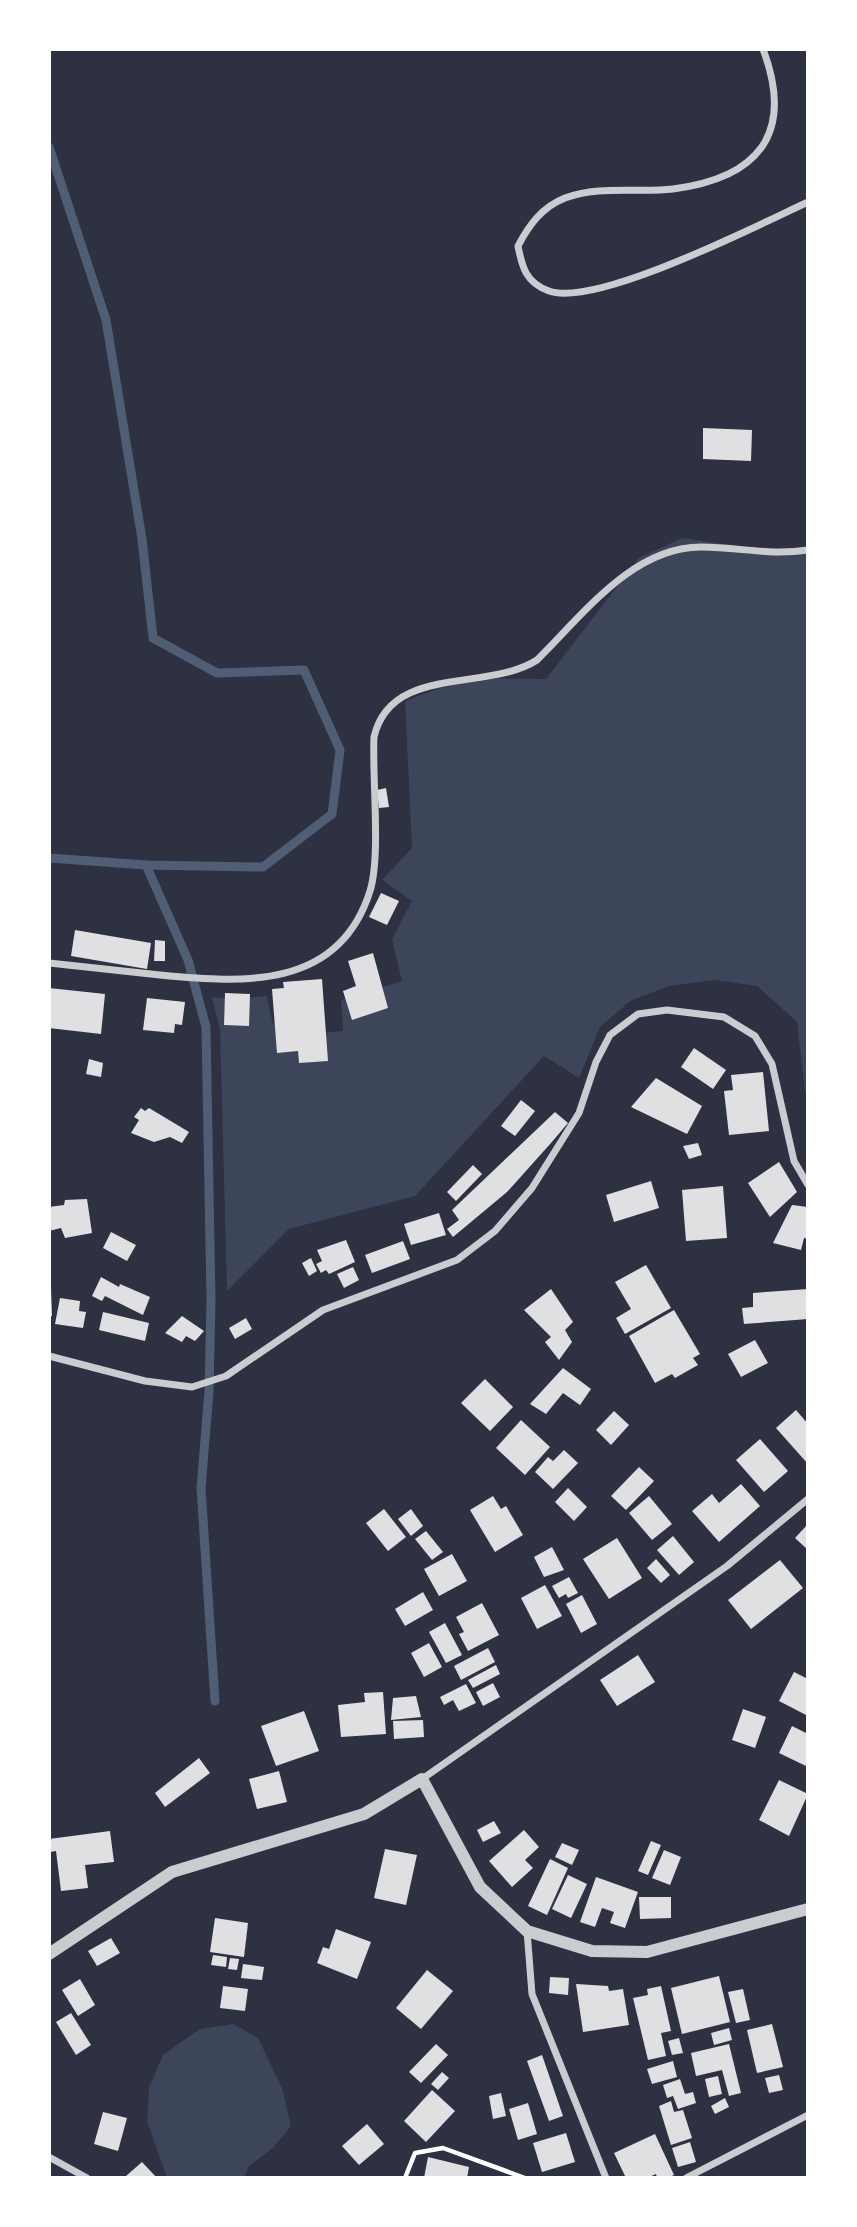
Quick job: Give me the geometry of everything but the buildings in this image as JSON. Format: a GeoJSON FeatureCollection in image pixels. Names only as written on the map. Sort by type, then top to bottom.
{"type":"FeatureCollection","features":[{"type":"Feature","properties":{"kind":"street"},"geometry":{"type":"LineString","coordinates":[[763,49],[775,101],[769,139],[748,164],[707,183],[566,197],[533,218],[518,246],[523,272],[536,285],[551,292],[602,287],[680,262],[808,202]]}},
{"type":"Feature","properties":{"kind":"street"},"geometry":{"type":"LineString","coordinates":[[49,963],[206,979],[257,980],[285,975],[309,965],[341,944],[370,890],[374,737],[378,719],[391,704],[419,688],[522,670],[537,660],[622,576],[672,550],[701,547],[778,555],[808,550]]}},
{"type":"Feature","properties":{"kind":"street"},"geometry":{"type":"LineString","coordinates":[[49,1356],[145,1381],[192,1387],[226,1376],[323,1310],[457,1260],[495,1231],[532,1188],[579,1113],[596,1062],[610,1035],[638,1014],[667,1010],[724,1017],[755,1036],[772,1064],[794,1161],[808,1185]]}},
{"type":"Feature","properties":{"kind":"street"},"geometry":{"type":"LineString","coordinates":[[49,1954],[172,1872],[363,1814],[422,1779],[727,1566],[808,1499]]}},
{"type":"Feature","properties":{"kind":"street"},"geometry":{"type":"LineString","coordinates":[[422,1779],[480,1887],[527,1931],[593,1951],[647,1952],[808,1909]]}},
{"type":"Feature","properties":{"kind":"street"},"geometry":{"type":"LineString","coordinates":[[527,1931],[532,1994],[606,2178]]}},
{"type":"Feature","properties":{"kind":"street"},"geometry":{"type":"LineString","coordinates":[[686,2178],[808,2115]]}},
{"type":"Feature","properties":{"kind":"street"},"geometry":{"type":"LineString","coordinates":[[49,2157],[87,2178]]}},
{"type":"Feature","properties":{"kind":"path"},"geometry":{"type":"LineString","coordinates":[[405,2178],[415,2153],[443,2148],[525,2178]]}},
{"type":"Feature","properties":{"kind":"shaded area"},"geometry":{"type":"Polygon","coordinates":[[[682,538],[786,553],[808,550],[808,1091],[805,1091],[797,1022],[757,986],[714,980],[669,986],[630,1001],[600,1027],[579,1078],[544,1056],[415,1196],[289,1229],[227,1291],[220,1030],[212,997],[232,999],[267,996],[273,1025],[287,1023],[293,1036],[343,1031],[341,1000],[402,981],[392,939],[412,901],[382,880],[412,848],[405,701],[466,678],[546,679],[639,558],[682,538]]]}},
{"type":"Feature","properties":{"kind":"shaded area"},"geometry":{"type":"Polygon","coordinates":[[[233,2024],[258,2038],[282,2088],[291,2126],[273,2148],[249,2166],[244,2178],[167,2178],[147,2121],[149,2087],[163,2055],[200,2029],[233,2024]]]}},
{"type":"Feature","properties":{"kind":"waterway"},"geometry":{"type":"LineString","coordinates":[[49,147],[106,320],[142,539],[153,638],[217,673],[304,670],[340,750],[332,814],[263,867],[146,865],[49,858]]}},
{"type":"Feature","properties":{"kind":"waterway"},"geometry":{"type":"LineString","coordinates":[[146,865],[188,960],[206,1027],[211,1300],[209,1391],[201,1488],[215,1701]]}}]}
